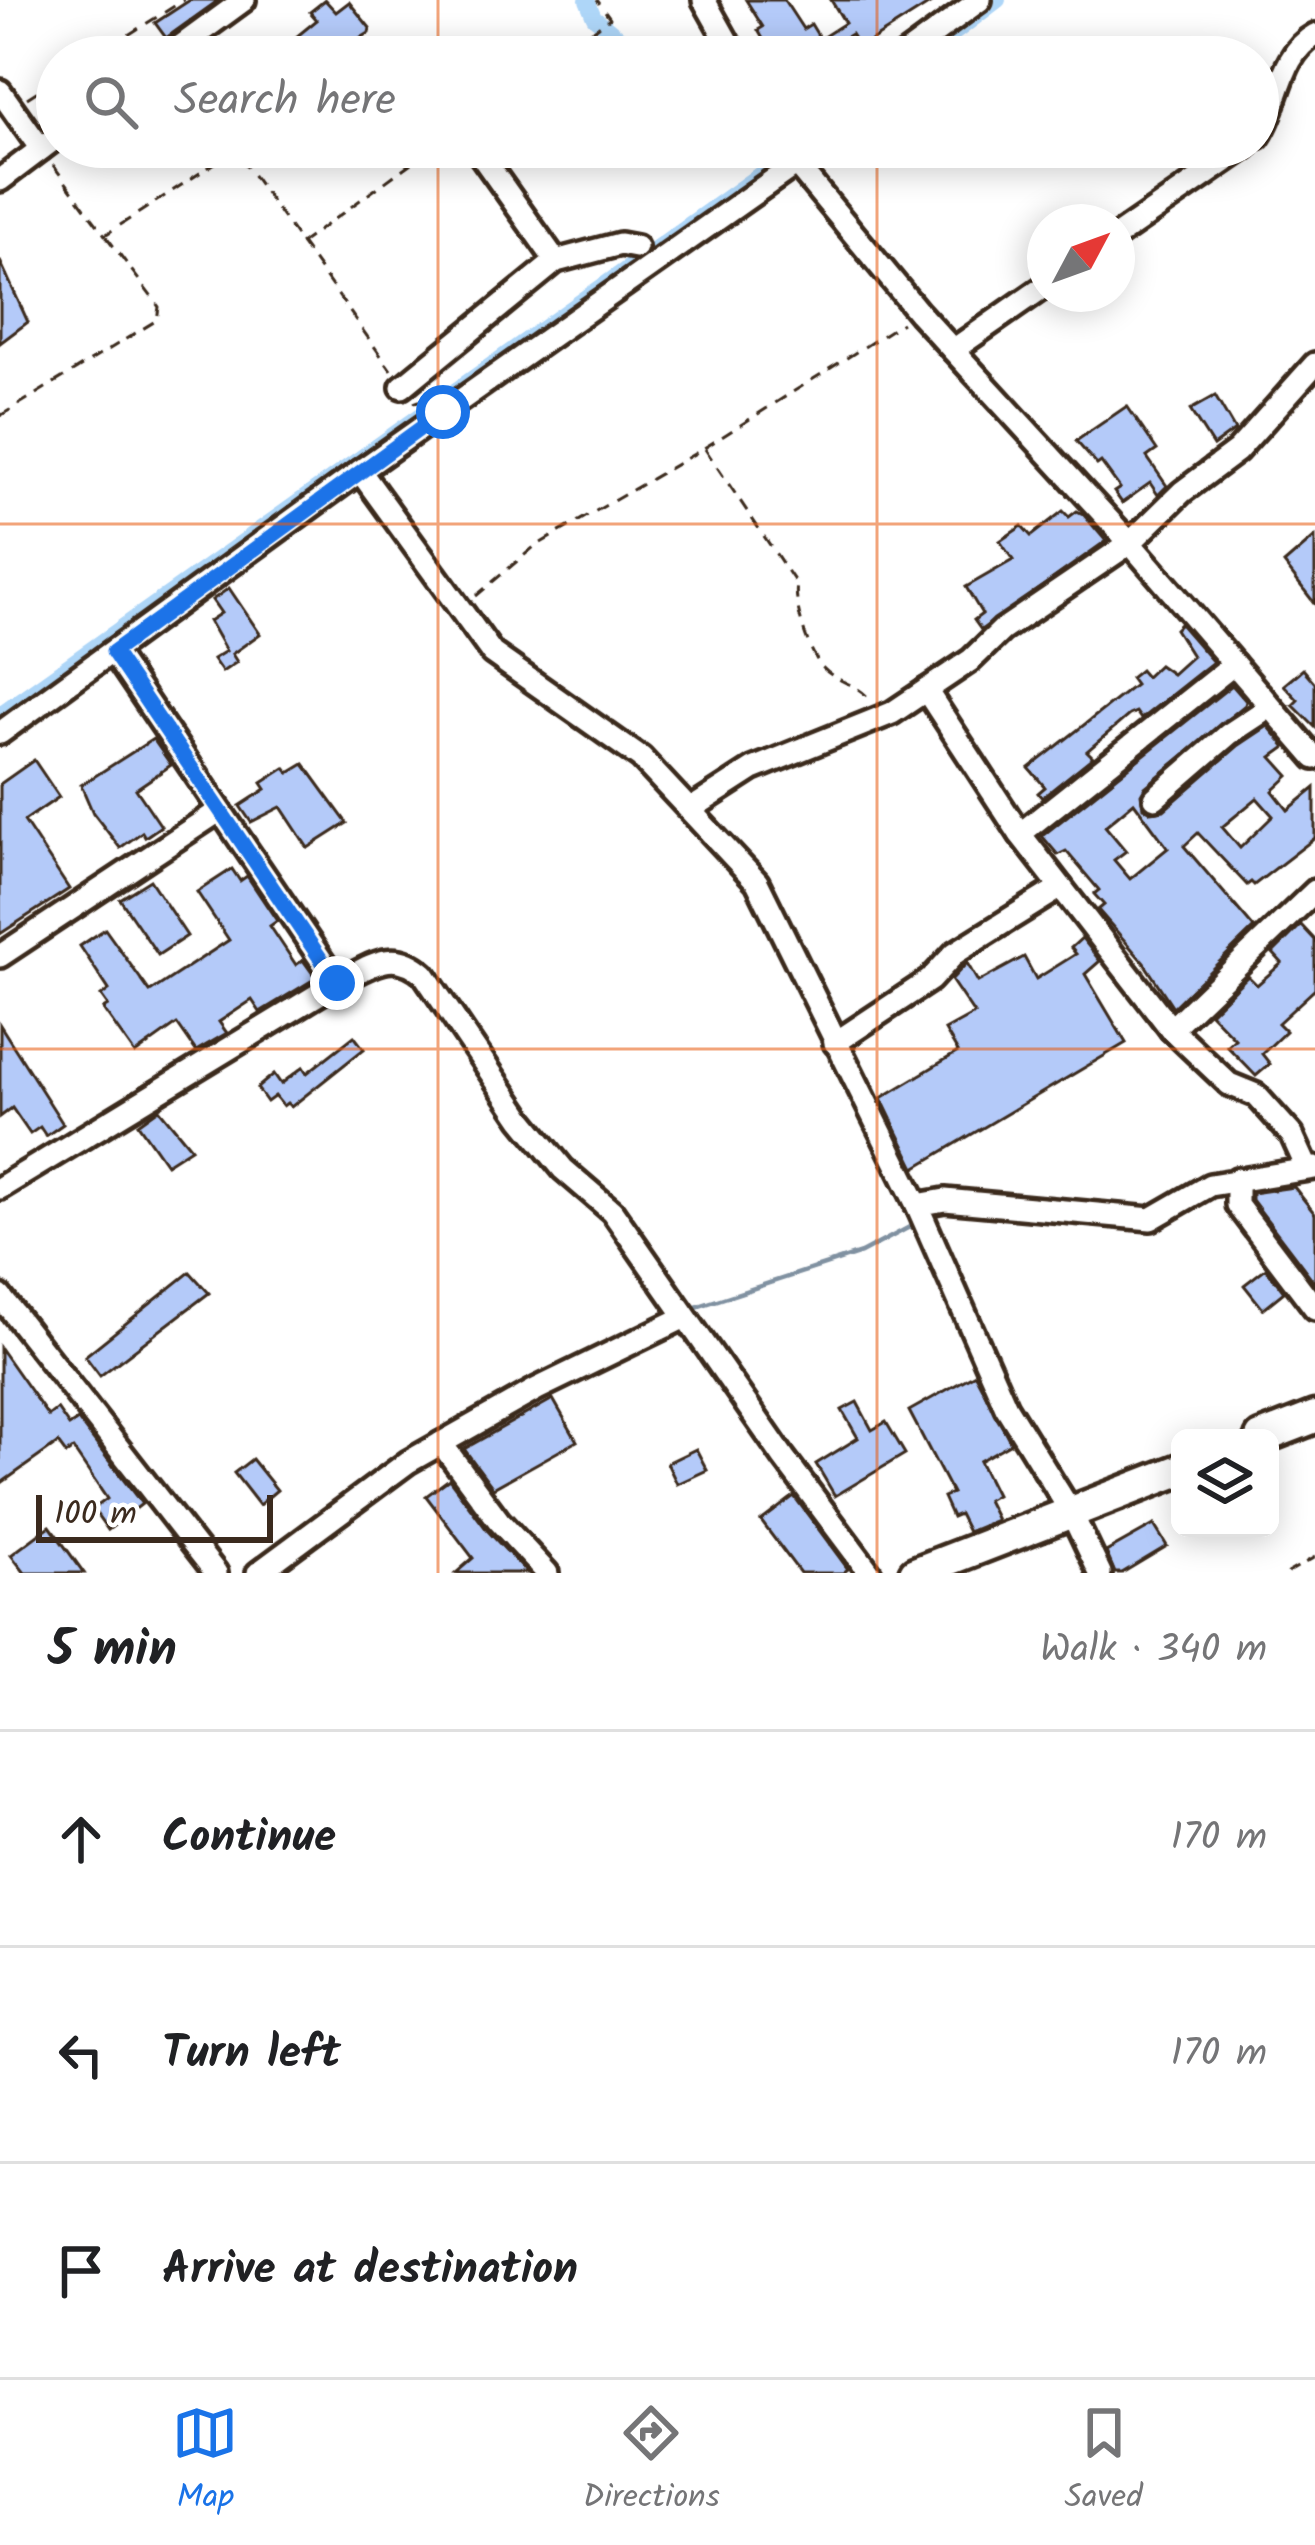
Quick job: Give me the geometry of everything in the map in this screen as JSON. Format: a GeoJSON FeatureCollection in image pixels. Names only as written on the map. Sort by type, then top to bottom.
{"type":"FeatureCollection","features":[{"type":"Feature","properties":{"kind":"highway"},"geometry":{"type":"LineString","coordinates":[[1279,1431],[1315,1417]]}},
{"type":"Feature","properties":{"kind":"highway"},"geometry":{"type":"LineString","coordinates":[[915,1573],[1171,1473]]}},
{"type":"Feature","properties":{"kind":"street"},"geometry":{"type":"LineString","coordinates":[[195,36],[244,0]]}},
{"type":"Feature","properties":{"kind":"street"},"geometry":{"type":"LineString","coordinates":[[704,0],[724,36]]}},
{"type":"Feature","properties":{"kind":"street"},"geometry":{"type":"LineString","coordinates":[[931,36],[980,0]]}},
{"type":"Feature","properties":{"kind":"street"},"geometry":{"type":"LineString","coordinates":[[1279,95],[1291,54],[1315,35]]}},
{"type":"Feature","properties":{"kind":"street"},"geometry":{"type":"LineString","coordinates":[[6,99],[36,130]]}},
{"type":"Feature","properties":{"kind":"street"},"geometry":{"type":"LineString","coordinates":[[0,179],[36,153]]}},
{"type":"Feature","properties":{"kind":"street"},"geometry":{"type":"LineString","coordinates":[[490,168],[556,261]]}},
{"type":"Feature","properties":{"kind":"street"},"geometry":{"type":"LineString","coordinates":[[0,733],[773,168]]}},
{"type":"Feature","properties":{"kind":"street"},"geometry":{"type":"LineString","coordinates":[[802,168],[919,313],[1130,543],[1270,707],[1311,744]]}},
{"type":"Feature","properties":{"kind":"street"},"geometry":{"type":"LineString","coordinates":[[1135,224],[1216,168]]}},
{"type":"Feature","properties":{"kind":"street"},"geometry":{"type":"LineString","coordinates":[[403,387],[556,261],[620,244],[636,247]]}},
{"type":"Feature","properties":{"kind":"street"},"geometry":{"type":"LineString","coordinates":[[952,350],[1027,298]]}},
{"type":"Feature","properties":{"kind":"street"},"geometry":{"type":"LineString","coordinates":[[691,808],[753,769],[883,717],[971,660],[1002,630],[1130,543],[1182,492],[1237,451],[1315,366]]}},
{"type":"Feature","properties":{"kind":"street"},"geometry":{"type":"LineString","coordinates":[[360,471],[492,653],[641,758],[757,882],[917,1205],[1006,1407],[1071,1512],[1100,1573]]}},
{"type":"Feature","properties":{"kind":"street"},"geometry":{"type":"LineString","coordinates":[[113,652],[337,983]]}},
{"type":"Feature","properties":{"kind":"street"},"geometry":{"type":"LineString","coordinates":[[1020,834],[1234,664]]}},
{"type":"Feature","properties":{"kind":"street"},"geometry":{"type":"LineString","coordinates":[[917,1205],[945,1199],[1151,1220],[1210,1184],[1311,1168],[1292,1135],[1256,1095],[1229,1084],[1171,1029],[1020,834],[926,690]]}},
{"type":"Feature","properties":{"kind":"street"},"geometry":{"type":"LineString","coordinates":[[1155,798],[1229,734],[1270,707]]}},
{"type":"Feature","properties":{"kind":"street"},"geometry":{"type":"LineString","coordinates":[[0,956],[219,811]]}},
{"type":"Feature","properties":{"kind":"street"},"geometry":{"type":"LineString","coordinates":[[835,1042],[929,980],[955,953],[1061,887]]}},
{"type":"Feature","properties":{"kind":"street"},"geometry":{"type":"LineString","coordinates":[[1171,1029],[1315,891]]}},
{"type":"Feature","properties":{"kind":"street"},"geometry":{"type":"LineString","coordinates":[[0,1188],[337,983],[397,958],[411,962],[424,974],[522,1119],[562,1168],[612,1210],[870,1573]]}},
{"type":"Feature","properties":{"kind":"street"},"geometry":{"type":"LineString","coordinates":[[1237,1179],[1237,1205],[1315,1308]]}},
{"type":"Feature","properties":{"kind":"street"},"geometry":{"type":"LineString","coordinates":[[0,1296],[210,1571]]}},
{"type":"Feature","properties":{"kind":"street"},"geometry":{"type":"LineString","coordinates":[[257,1573],[319,1524],[441,1444],[537,1389],[685,1317]]}},
{"type":"Feature","properties":{"kind":"street"},"geometry":{"type":"LineString","coordinates":[[441,1444],[499,1521],[547,1573]]}},
{"type":"Feature","properties":{"kind":"path"},"geometry":{"type":"LineString","coordinates":[[127,36],[184,0]]}},
{"type":"Feature","properties":{"kind":"path"},"geometry":{"type":"LineString","coordinates":[[585,36],[610,18],[598,0]]}},
{"type":"Feature","properties":{"kind":"path"},"geometry":{"type":"LineString","coordinates":[[6,99],[36,87]]}},
{"type":"Feature","properties":{"kind":"path"},"geometry":{"type":"LineString","coordinates":[[0,416],[157,320],[159,307],[105,235],[64,168]]}},
{"type":"Feature","properties":{"kind":"path"},"geometry":{"type":"LineString","coordinates":[[105,235],[207,168]]}},
{"type":"Feature","properties":{"kind":"path"},"geometry":{"type":"LineString","coordinates":[[247,168],[414,404],[431,395]]}},
{"type":"Feature","properties":{"kind":"path"},"geometry":{"type":"LineString","coordinates":[[300,244],[404,168]]}},
{"type":"Feature","properties":{"kind":"path"},"geometry":{"type":"LineString","coordinates":[[460,609],[534,547],[704,448],[919,313]]}},
{"type":"Feature","properties":{"kind":"path"},"geometry":{"type":"LineString","coordinates":[[704,448],[797,585],[794,600],[819,665],[862,689],[883,717]]}},
{"type":"Feature","properties":{"kind":"path"},"geometry":{"type":"LineString","coordinates":[[1287,1573],[1315,1557]]}},
{"type":"Feature","properties":{"kind":"building"},"geometry":{"type":"Polygon","coordinates":[[[190,0],[219,0],[169,36],[155,23],[190,0]]]}},
{"type":"Feature","properties":{"kind":"building"},"geometry":{"type":"Polygon","coordinates":[[[325,0],[336,12],[349,2],[369,33],[297,36],[317,20],[310,12],[325,0]]]}},
{"type":"Feature","properties":{"kind":"building"},"geometry":{"type":"Polygon","coordinates":[[[746,0],[784,0],[803,29],[811,24],[818,36],[761,36],[758,30],[763,27],[746,0]]]}},
{"type":"Feature","properties":{"kind":"building"},"geometry":{"type":"Polygon","coordinates":[[[831,0],[936,0],[879,36],[825,36],[845,23],[831,0]]]}},
{"type":"Feature","properties":{"kind":"building"},"geometry":{"type":"Polygon","coordinates":[[[0,261],[28,322],[0,343],[0,261]]]}},
{"type":"Feature","properties":{"kind":"building"},"geometry":{"type":"Polygon","coordinates":[[[1215,396],[1235,430],[1213,446],[1190,410],[1215,396]]]}},
{"type":"Feature","properties":{"kind":"building"},"geometry":{"type":"Polygon","coordinates":[[[1127,406],[1157,450],[1147,457],[1167,486],[1158,495],[1150,483],[1122,503],[1114,492],[1120,488],[1101,462],[1097,465],[1076,441],[1127,406]]]}},
{"type":"Feature","properties":{"kind":"building"},"geometry":{"type":"Polygon","coordinates":[[[1063,511],[1069,517],[1077,511],[1083,514],[1106,541],[981,630],[974,620],[982,614],[966,587],[1013,560],[1000,541],[1022,526],[1031,536],[1063,511]]]}},
{"type":"Feature","properties":{"kind":"building"},"geometry":{"type":"Polygon","coordinates":[[[1315,537],[1315,604],[1284,564],[1315,537]]]}},
{"type":"Feature","properties":{"kind":"building"},"geometry":{"type":"Polygon","coordinates":[[[229,588],[260,634],[232,654],[237,662],[222,672],[213,659],[226,651],[209,621],[221,613],[212,600],[229,588]]]}},
{"type":"Feature","properties":{"kind":"building"},"geometry":{"type":"Polygon","coordinates":[[[1180,624],[1213,662],[1141,719],[1136,712],[1129,715],[1087,751],[1093,757],[1042,798],[1038,793],[1045,787],[1029,768],[1135,685],[1130,678],[1140,670],[1146,677],[1159,665],[1172,674],[1192,656],[1175,629],[1180,624]]]}},
{"type":"Feature","properties":{"kind":"building"},"geometry":{"type":"Polygon","coordinates":[[[1303,669],[1315,683],[1315,727],[1293,705],[1298,700],[1284,685],[1303,669]]]}},
{"type":"Feature","properties":{"kind":"building"},"geometry":{"type":"Polygon","coordinates":[[[1232,685],[1245,705],[1145,787],[1143,807],[1151,812],[1164,810],[1268,726],[1286,747],[1272,757],[1289,776],[1273,791],[1288,810],[1315,788],[1315,838],[1254,885],[1247,885],[1198,833],[1184,846],[1254,928],[1173,1007],[1144,963],[1098,910],[1104,905],[1094,894],[1099,890],[1066,851],[1058,855],[1042,836],[1232,685]],[[1257,798],[1222,827],[1240,848],[1273,816],[1257,798]],[[1134,802],[1105,826],[1126,851],[1114,860],[1130,879],[1168,848],[1134,802]]]}},
{"type":"Feature","properties":{"kind":"building"},"geometry":{"type":"Polygon","coordinates":[[[153,739],[171,765],[136,789],[161,826],[145,837],[142,832],[120,848],[93,813],[81,785],[153,739]]]}},
{"type":"Feature","properties":{"kind":"building"},"geometry":{"type":"Polygon","coordinates":[[[34,760],[59,797],[24,821],[69,889],[0,934],[0,784],[34,760]]]}},
{"type":"Feature","properties":{"kind":"building"},"geometry":{"type":"Polygon","coordinates":[[[304,764],[347,823],[308,848],[281,807],[251,822],[240,806],[266,789],[262,783],[285,768],[289,773],[304,764]]]}},
{"type":"Feature","properties":{"kind":"building"},"geometry":{"type":"Polygon","coordinates":[[[232,869],[240,881],[247,876],[277,921],[270,926],[296,965],[303,960],[316,978],[260,1012],[252,1000],[219,1022],[227,1033],[196,1051],[177,1024],[135,1054],[103,1009],[108,1006],[101,996],[109,990],[80,946],[105,929],[150,992],[229,940],[197,892],[232,869]]]}},
{"type":"Feature","properties":{"kind":"building"},"geometry":{"type":"Polygon","coordinates":[[[150,880],[187,936],[158,955],[120,899],[150,880]]]}},
{"type":"Feature","properties":{"kind":"building"},"geometry":{"type":"Polygon","coordinates":[[[1301,925],[1315,940],[1315,989],[1278,1023],[1286,1031],[1262,1054],[1270,1064],[1256,1076],[1227,1046],[1235,1039],[1210,1013],[1248,976],[1257,985],[1282,963],[1273,953],[1301,925]]]}},
{"type":"Feature","properties":{"kind":"building"},"geometry":{"type":"Polygon","coordinates":[[[1082,938],[1100,961],[1085,974],[1126,1043],[915,1168],[881,1098],[958,1052],[945,1030],[974,1014],[951,980],[967,963],[978,982],[1024,957],[1036,979],[1076,954],[1071,948],[1082,938]]]}},
{"type":"Feature","properties":{"kind":"building"},"geometry":{"type":"Polygon","coordinates":[[[0,1025],[63,1124],[46,1136],[40,1127],[30,1134],[12,1108],[0,1117],[0,1025]]]}},
{"type":"Feature","properties":{"kind":"building"},"geometry":{"type":"Polygon","coordinates":[[[354,1036],[364,1049],[291,1107],[283,1106],[275,1096],[267,1102],[257,1088],[274,1074],[281,1084],[303,1067],[307,1073],[354,1036]]]}},
{"type":"Feature","properties":{"kind":"building"},"geometry":{"type":"Polygon","coordinates":[[[159,1109],[191,1148],[166,1164],[138,1124],[159,1109]]]}},
{"type":"Feature","properties":{"kind":"building"},"geometry":{"type":"Polygon","coordinates":[[[1294,1187],[1315,1214],[1315,1283],[1252,1200],[1252,1193],[1294,1187]]]}},
{"type":"Feature","properties":{"kind":"building"},"geometry":{"type":"Polygon","coordinates":[[[1266,1268],[1284,1292],[1263,1309],[1244,1285],[1266,1268]]]}},
{"type":"Feature","properties":{"kind":"building"},"geometry":{"type":"Polygon","coordinates":[[[190,1272],[209,1293],[100,1376],[85,1356],[190,1272]]]}},
{"type":"Feature","properties":{"kind":"building"},"geometry":{"type":"Polygon","coordinates":[[[0,1348],[48,1416],[57,1409],[69,1426],[78,1420],[142,1504],[108,1530],[93,1509],[107,1499],[73,1449],[66,1454],[58,1443],[0,1484],[0,1348]]]}},
{"type":"Feature","properties":{"kind":"building"},"geometry":{"type":"Polygon","coordinates":[[[975,1374],[1011,1443],[979,1461],[996,1495],[987,1500],[997,1520],[968,1532],[959,1514],[952,1517],[943,1497],[952,1493],[909,1411],[975,1374]]]}},
{"type":"Feature","properties":{"kind":"building"},"geometry":{"type":"Polygon","coordinates":[[[553,1399],[577,1441],[493,1488],[464,1449],[553,1399]]]}},
{"type":"Feature","properties":{"kind":"building"},"geometry":{"type":"Polygon","coordinates":[[[857,1402],[872,1430],[886,1422],[905,1454],[835,1496],[816,1464],[858,1438],[842,1410],[857,1402]]]}},
{"type":"Feature","properties":{"kind":"building"},"geometry":{"type":"Polygon","coordinates":[[[696,1449],[707,1470],[677,1484],[667,1463],[696,1449]]]}},
{"type":"Feature","properties":{"kind":"building"},"geometry":{"type":"Polygon","coordinates":[[[252,1459],[277,1490],[259,1505],[234,1473],[252,1459]]]}},
{"type":"Feature","properties":{"kind":"building"},"geometry":{"type":"Polygon","coordinates":[[[449,1479],[527,1573],[456,1573],[473,1558],[426,1496],[449,1479]]]}},
{"type":"Feature","properties":{"kind":"building"},"geometry":{"type":"Polygon","coordinates":[[[794,1496],[848,1569],[843,1573],[800,1573],[761,1521],[794,1496]]]}},
{"type":"Feature","properties":{"kind":"building"},"geometry":{"type":"Polygon","coordinates":[[[1154,1525],[1167,1546],[1115,1573],[1106,1552],[1154,1525]]]}},
{"type":"Feature","properties":{"kind":"building"},"geometry":{"type":"Polygon","coordinates":[[[50,1526],[84,1573],[25,1573],[11,1555],[50,1526]]]}},
{"type":"Feature","properties":{"kind":"waterway"},"geometry":{"type":"LineString","coordinates":[[587,0],[594,17],[617,36]]}},
{"type":"Feature","properties":{"kind":"waterway"},"geometry":{"type":"LineString","coordinates":[[951,36],[998,0]]}},
{"type":"Feature","properties":{"kind":"waterway"},"geometry":{"type":"LineString","coordinates":[[0,714],[769,168]]}},
{"type":"Feature","properties":{"kind":"waterway"},"geometry":{"type":"LineString","coordinates":[[932,1215],[968,1213]]}},
{"type":"Feature","properties":{"kind":"waterway"},"geometry":{"type":"LineString","coordinates":[[687,1310],[861,1253],[917,1223]]}},
{"type":"Feature","properties":{"kind":"route"},"geometry":{"type":"LineString","coordinates":[[337,983],[113,652],[443,412]]}}]}
